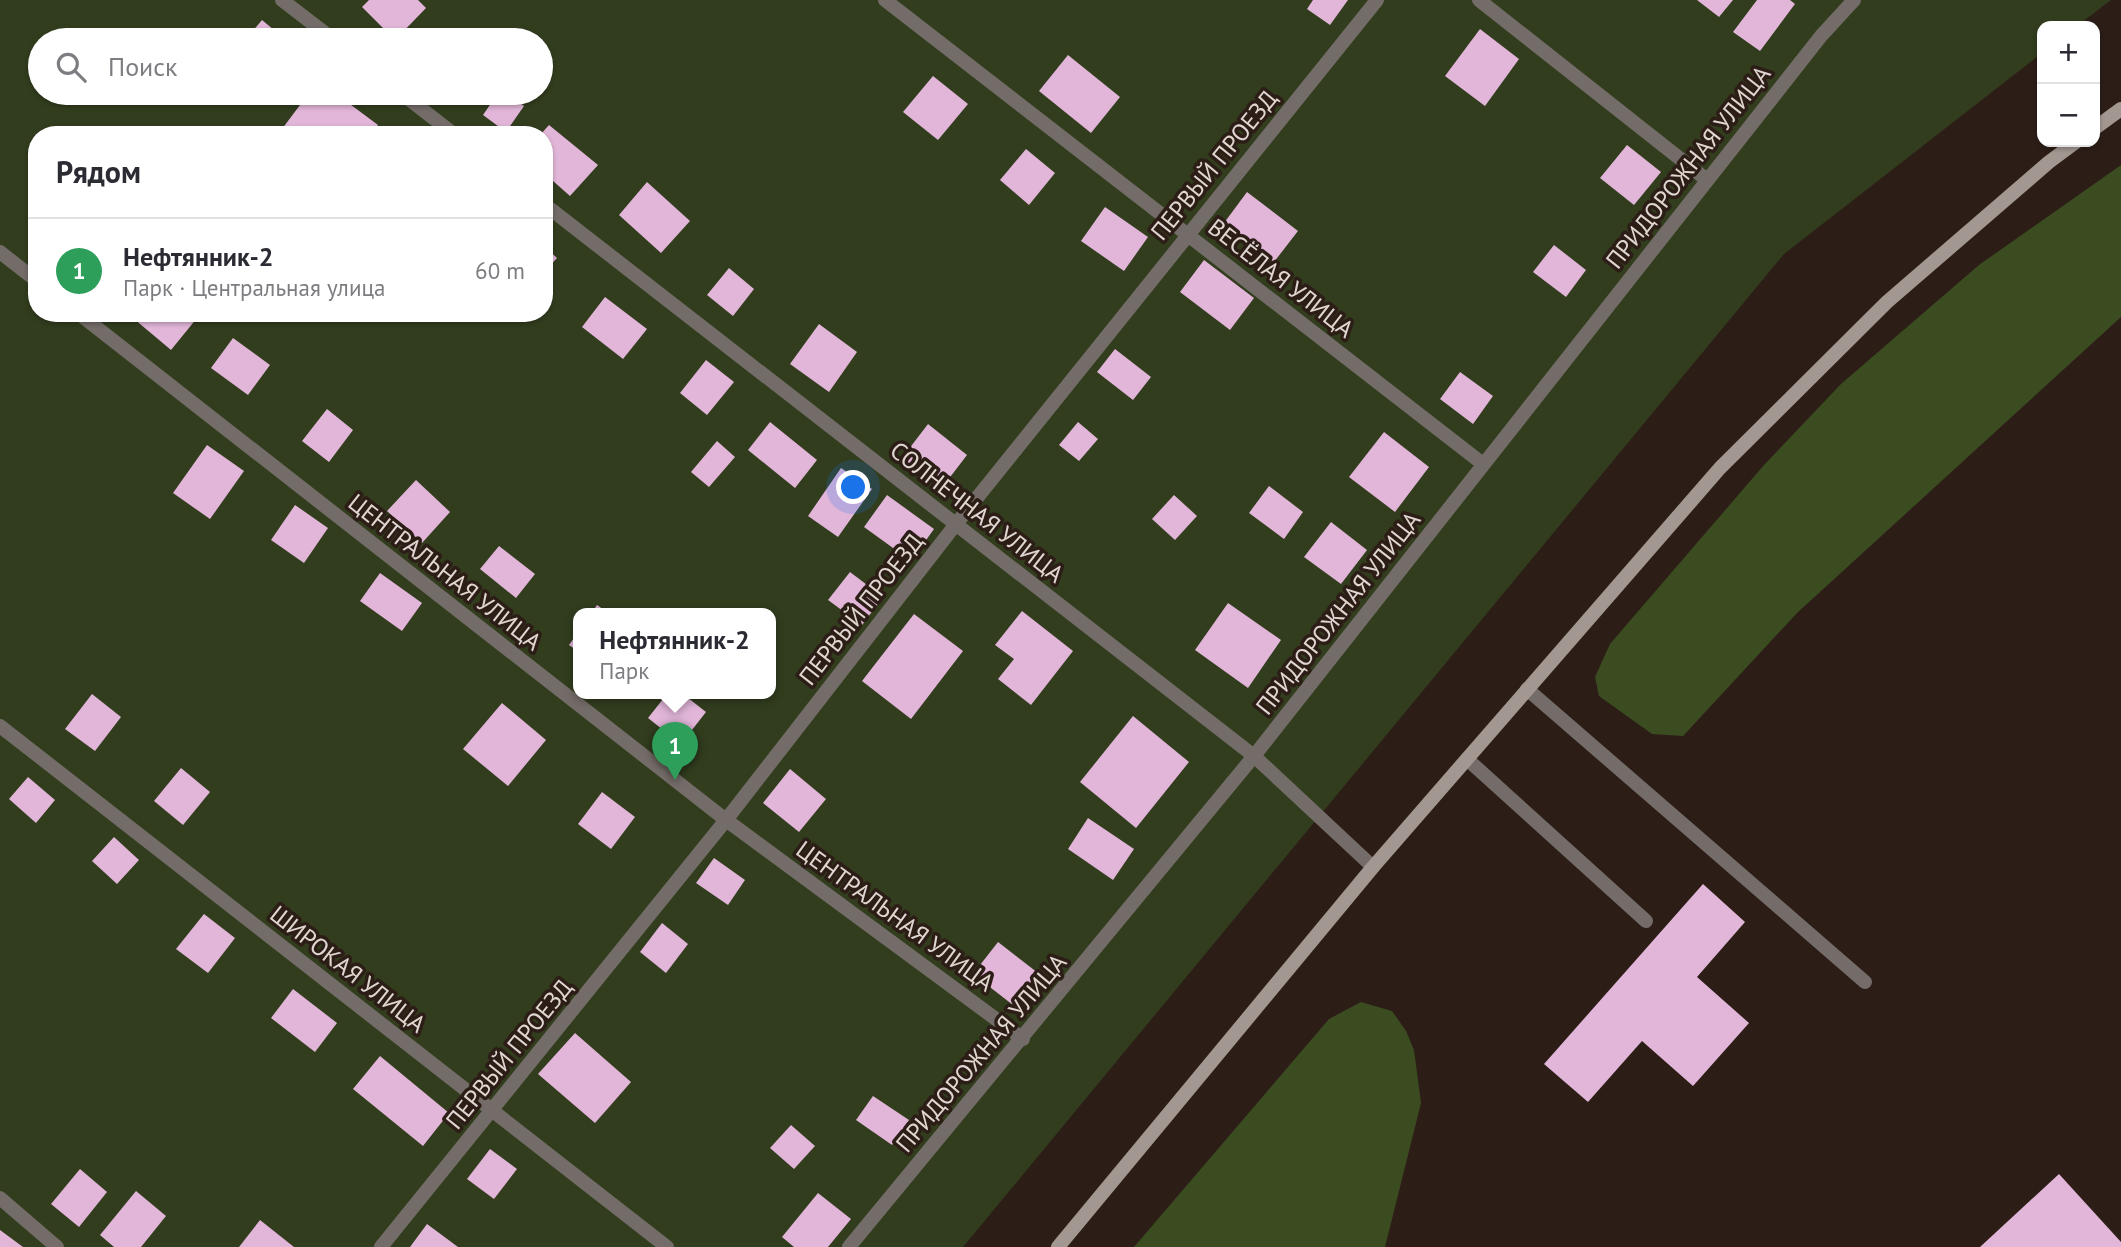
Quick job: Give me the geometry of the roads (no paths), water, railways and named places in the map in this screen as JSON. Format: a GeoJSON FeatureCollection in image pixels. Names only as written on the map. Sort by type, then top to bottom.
{"type":"FeatureCollection","features":[{"type":"Feature","properties":{"kind":"street"},"geometry":{"type":"LineString","coordinates":[[282,0],[318,28]]}},
{"type":"Feature","properties":{"kind":"street","name":"ВЕСЁЛАЯ УЛИЦА"},"geometry":{"type":"LineString","coordinates":[[885,0],[1483,464]]}},
{"type":"Feature","properties":{"kind":"street","name":"ПЕРВЫЙ ПРОЕЗД"},"geometry":{"type":"LineString","coordinates":[[381,1247],[726,820],[956,524],[1377,0]]}},
{"type":"Feature","properties":{"kind":"street"},"geometry":{"type":"LineString","coordinates":[[1479,0],[1707,180]]}},
{"type":"Feature","properties":{"kind":"street","name":"ПРИДОРОЖНАЯ УЛИЦА"},"geometry":{"type":"LineString","coordinates":[[849,1247],[1254,756],[1821,36],[1854,0]]}},
{"type":"Feature","properties":{"kind":"street"},"geometry":{"type":"LineString","coordinates":[[416,105],[443,126]]}},
{"type":"Feature","properties":{"kind":"street"},"geometry":{"type":"LineString","coordinates":[[2100,124],[2121,109]]}},
{"type":"Feature","properties":{"kind":"street"},"geometry":{"type":"LineString","coordinates":[[1058,1247],[1373,867],[1739,448],[1887,302],[2069,147]]}},
{"type":"Feature","properties":{"kind":"street","name":"СОЛНЕЧНАЯ УЛИЦА"},"geometry":{"type":"LineString","coordinates":[[553,211],[1254,756],[1373,867]]}},
{"type":"Feature","properties":{"kind":"street"},"geometry":{"type":"LineString","coordinates":[[0,252],[28,274]]}},
{"type":"Feature","properties":{"kind":"street","name":"ЦЕНТРАЛЬНАЯ УЛИЦА"},"geometry":{"type":"LineString","coordinates":[[90,322],[726,820],[1023,1039]]}},
{"type":"Feature","properties":{"kind":"street"},"geometry":{"type":"LineString","coordinates":[[1527,690],[1865,982]]}},
{"type":"Feature","properties":{"kind":"street","name":"ШИРОКАЯ УЛИЦА"},"geometry":{"type":"LineString","coordinates":[[0,726],[667,1247]]}},
{"type":"Feature","properties":{"kind":"street"},"geometry":{"type":"LineString","coordinates":[[1467,759],[1646,921]]}},
{"type":"Feature","properties":{"kind":"street"},"geometry":{"type":"LineString","coordinates":[[0,1198],[57,1247]]}},
{"type":"Feature","properties":{"kind":"place","name":"Нефтянник-2"},"geometry":{"type":"Point","coordinates":[675,780]}}]}
